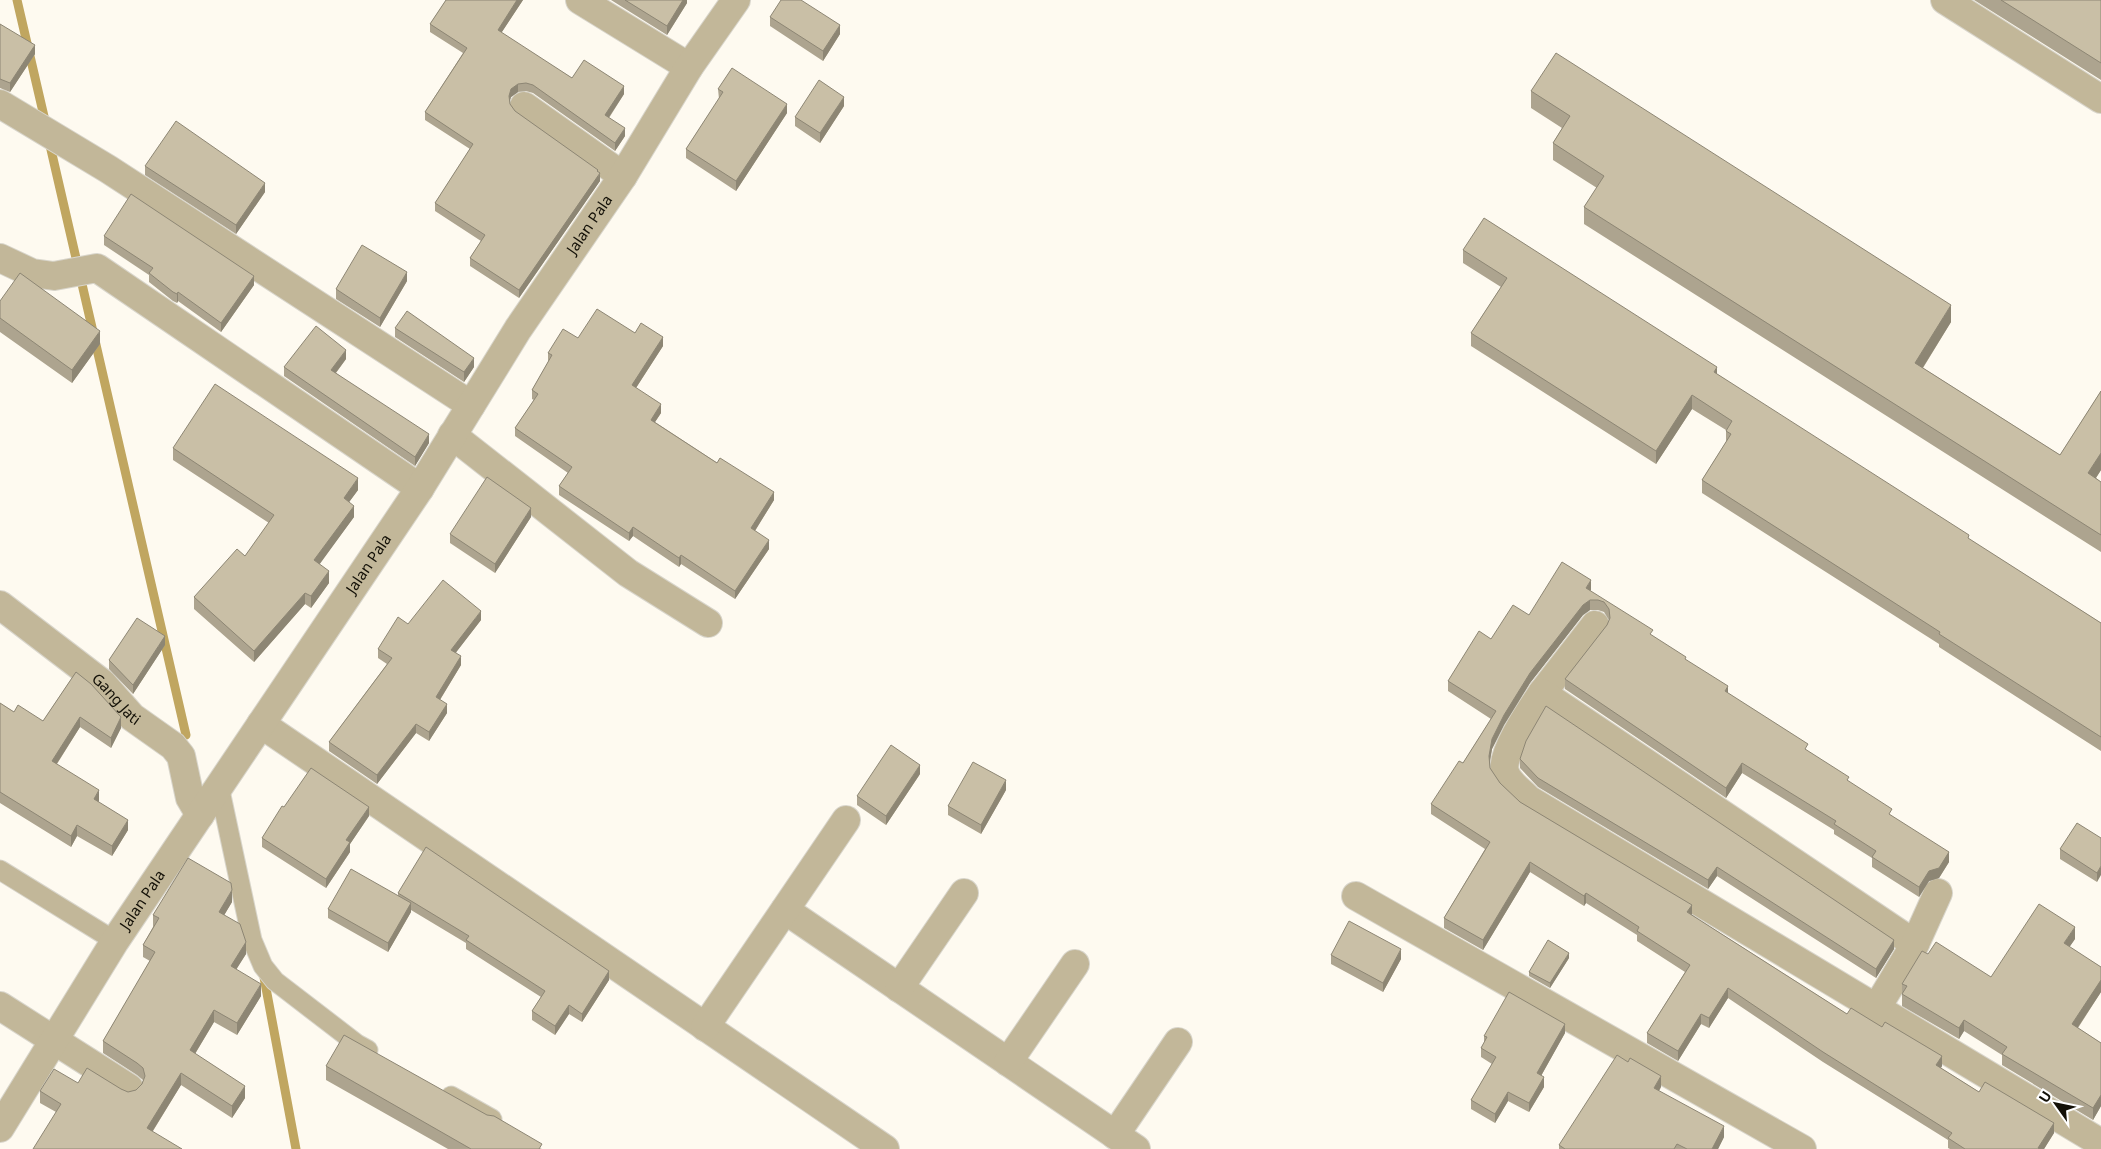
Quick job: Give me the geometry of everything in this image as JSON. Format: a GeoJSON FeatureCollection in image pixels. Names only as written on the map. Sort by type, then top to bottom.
{"type":"FeatureCollection","features":[{"type":"Feature","properties":{"kind":"street"},"geometry":{"type":"LineString","coordinates":[[580,0],[689,67]]}},
{"type":"Feature","properties":{"kind":"street"},"geometry":{"type":"LineString","coordinates":[[1945,0],[2101,99]]}},
{"type":"Feature","properties":{"kind":"street","name":"Jalan Pala"},"geometry":{"type":"LineString","coordinates":[[0,1128],[115,941],[420,488],[518,328],[623,176],[689,67],[724,4]]}},
{"type":"Feature","properties":{"kind":"street"},"geometry":{"type":"LineString","coordinates":[[524,106],[623,176]]}},
{"type":"Feature","properties":{"kind":"street"},"geometry":{"type":"LineString","coordinates":[[10,111],[108,169],[471,405]]}},
{"type":"Feature","properties":{"kind":"street"},"geometry":{"type":"LineString","coordinates":[[0,258],[32,273],[54,276],[97,268],[420,488]]}},
{"type":"Feature","properties":{"kind":"street"},"geometry":{"type":"LineString","coordinates":[[452,435],[628,573],[708,623]]}},
{"type":"Feature","properties":{"kind":"street","name":"Gang Jati"},"geometry":{"type":"LineString","coordinates":[[0,605],[102,683],[132,717],[174,746],[181,756],[190,798],[200,815]]}},
{"type":"Feature","properties":{"kind":"street"},"geometry":{"type":"LineString","coordinates":[[1595,625],[1542,693],[1520,725],[1505,763],[1504,771],[1508,778],[1528,799],[2101,1143]]}},
{"type":"Feature","properties":{"kind":"street"},"geometry":{"type":"LineString","coordinates":[[1542,693],[1916,944]]}},
{"type":"Feature","properties":{"kind":"street"},"geometry":{"type":"LineString","coordinates":[[261,724],[885,1149]]}},
{"type":"Feature","properties":{"kind":"street"},"geometry":{"type":"LineString","coordinates":[[705,1026],[846,820]]}},
{"type":"Feature","properties":{"kind":"street"},"geometry":{"type":"LineString","coordinates":[[899,988],[964,893]]}},
{"type":"Feature","properties":{"kind":"street"},"geometry":{"type":"LineString","coordinates":[[1876,1009],[1916,944],[1938,893]]}},
{"type":"Feature","properties":{"kind":"street"},"geometry":{"type":"LineString","coordinates":[[1356,896],[1802,1149]]}},
{"type":"Feature","properties":{"kind":"street"},"geometry":{"type":"LineString","coordinates":[[785,910],[1125,1142],[1178,1042]]}},
{"type":"Feature","properties":{"kind":"street"},"geometry":{"type":"LineString","coordinates":[[1008,1062],[1074,964]]}},
{"type":"Feature","properties":{"kind":"street"},"geometry":{"type":"LineString","coordinates":[[0,1006],[129,1088]]}},
{"type":"Feature","properties":{"kind":"lane"},"geometry":{"type":"LineString","coordinates":[[219,786],[252,940],[263,966],[274,981],[357,1044],[382,1058]]}},
{"type":"Feature","properties":{"kind":"lane"},"geometry":{"type":"LineString","coordinates":[[0,870],[115,941]]}},
{"type":"Feature","properties":{"kind":"lane"},"geometry":{"type":"LineString","coordinates":[[433,1086],[492,1118]]}},
{"type":"Feature","properties":{"kind":"building"},"geometry":{"type":"Polygon","coordinates":[[[446,0],[517,0],[498,30],[572,78],[584,60],[624,86],[605,115],[625,128],[615,143],[533,85],[526,83],[518,84],[511,89],[509,96],[510,104],[515,111],[600,173],[519,290],[470,258],[485,235],[435,203],[473,144],[425,112],[467,48],[430,24],[446,0]]]}},
{"type":"Feature","properties":{"kind":"building"},"geometry":{"type":"Polygon","coordinates":[[[625,0],[683,0],[667,26],[625,0]]]}},
{"type":"Feature","properties":{"kind":"building"},"geometry":{"type":"Polygon","coordinates":[[[781,0],[801,0],[840,25],[823,51],[770,17],[781,0]]]}},
{"type":"Feature","properties":{"kind":"building"},"geometry":{"type":"Polygon","coordinates":[[[2001,0],[2101,0],[2101,63],[2001,0]]]}},
{"type":"Feature","properties":{"kind":"building"},"geometry":{"type":"Polygon","coordinates":[[[0,24],[35,45],[10,83],[0,79],[0,24]]]}},
{"type":"Feature","properties":{"kind":"building"},"geometry":{"type":"Polygon","coordinates":[[[1556,53],[1951,305],[1915,363],[2060,455],[2101,391],[2101,453],[2088,473],[2101,482],[2101,535],[1584,207],[1604,176],[1553,143],[1570,116],[1531,91],[1556,53]]]}},
{"type":"Feature","properties":{"kind":"building"},"geometry":{"type":"Polygon","coordinates":[[[732,68],[787,104],[736,181],[686,149],[723,92],[718,89],[732,68]]]}},
{"type":"Feature","properties":{"kind":"building"},"geometry":{"type":"Polygon","coordinates":[[[819,80],[844,97],[820,133],[795,117],[819,80]]]}},
{"type":"Feature","properties":{"kind":"building"},"geometry":{"type":"Polygon","coordinates":[[[176,121],[265,183],[236,225],[145,166],[176,121]]]}},
{"type":"Feature","properties":{"kind":"building"},"geometry":{"type":"Polygon","coordinates":[[[131,194],[254,276],[221,323],[178,292],[177,294],[173,292],[149,273],[153,268],[104,236],[131,194]]]}},
{"type":"Feature","properties":{"kind":"building"},"geometry":{"type":"Polygon","coordinates":[[[1484,218],[1717,367],[1714,372],[1969,535],[1968,538],[2101,623],[2101,737],[1702,480],[1731,434],[1726,431],[1732,421],[1692,395],[1656,451],[1471,333],[1507,278],[1463,250],[1484,218]]]}},
{"type":"Feature","properties":{"kind":"building"},"geometry":{"type":"Polygon","coordinates":[[[362,245],[407,272],[380,318],[336,289],[362,245]]]}},
{"type":"Feature","properties":{"kind":"building"},"geometry":{"type":"Polygon","coordinates":[[[20,273],[100,331],[72,370],[0,318],[0,301],[20,273]]]}},
{"type":"Feature","properties":{"kind":"building"},"geometry":{"type":"Polygon","coordinates":[[[597,309],[635,333],[641,323],[663,337],[632,385],[661,404],[651,420],[717,463],[720,458],[774,492],[751,528],[769,540],[735,591],[681,555],[679,558],[633,527],[629,533],[559,486],[572,467],[515,428],[538,394],[532,390],[552,355],[548,353],[563,329],[578,338],[597,309]]]}},
{"type":"Feature","properties":{"kind":"building"},"geometry":{"type":"Polygon","coordinates":[[[407,311],[474,358],[464,372],[395,328],[407,311]]]}},
{"type":"Feature","properties":{"kind":"building"},"geometry":{"type":"Polygon","coordinates":[[[316,326],[346,350],[331,370],[429,434],[415,457],[284,367],[316,326]]]}},
{"type":"Feature","properties":{"kind":"building"},"geometry":{"type":"Polygon","coordinates":[[[215,384],[358,478],[344,498],[354,506],[314,560],[329,571],[311,596],[305,593],[254,651],[194,597],[237,549],[245,556],[274,515],[173,448],[215,384]]]}},
{"type":"Feature","properties":{"kind":"building"},"geometry":{"type":"Polygon","coordinates":[[[487,477],[531,508],[495,564],[450,534],[487,477]]]}},
{"type":"Feature","properties":{"kind":"building"},"geometry":{"type":"Polygon","coordinates":[[[1562,562],[1591,580],[1586,588],[1653,630],[1650,634],[1728,686],[1725,691],[1808,744],[1805,749],[1849,777],[1847,780],[1892,809],[1889,814],[1949,852],[1939,868],[1929,871],[1919,887],[1872,857],[1876,851],[1834,824],[1836,821],[1742,763],[1726,788],[1565,679],[1607,625],[1610,618],[1609,609],[1604,602],[1598,600],[1590,600],[1583,605],[1530,673],[1504,715],[1492,739],[1489,756],[1490,768],[1500,783],[1520,802],[1692,905],[1687,912],[1847,1014],[1851,1008],[1882,1027],[1885,1022],[1942,1056],[1936,1065],[1979,1092],[1985,1082],[2054,1123],[2038,1148],[2040,1149],[1965,1149],[1948,1138],[1952,1133],[1823,1052],[1728,988],[1709,1018],[1701,1014],[1678,1051],[1647,1033],[1690,965],[1637,931],[1639,927],[1586,893],[1584,896],[1530,862],[1483,940],[1444,918],[1490,842],[1431,804],[1459,761],[1463,763],[1496,711],[1448,681],[1479,631],[1491,639],[1513,605],[1529,615],[1562,562]]]}},
{"type":"Feature","properties":{"kind":"building"},"geometry":{"type":"Polygon","coordinates":[[[443,580],[481,611],[451,650],[461,656],[436,697],[447,704],[429,732],[416,724],[377,775],[329,742],[392,658],[378,649],[398,617],[408,624],[443,580]]]}},
{"type":"Feature","properties":{"kind":"building"},"geometry":{"type":"Polygon","coordinates":[[[137,618],[165,636],[133,685],[109,660],[137,618]]]}},
{"type":"Feature","properties":{"kind":"building"},"geometry":{"type":"Polygon","coordinates":[[[76,672],[91,684],[121,717],[111,738],[80,717],[52,761],[99,790],[94,799],[128,820],[112,846],[77,825],[71,836],[0,792],[0,703],[14,712],[18,705],[43,721],[76,672]]]}},
{"type":"Feature","properties":{"kind":"building"},"geometry":{"type":"Polygon","coordinates":[[[1546,706],[1894,940],[1876,969],[1717,867],[1708,880],[1538,778],[1520,759],[1526,741],[1546,706]]]}},
{"type":"Feature","properties":{"kind":"building"},"geometry":{"type":"Polygon","coordinates":[[[891,745],[920,765],[886,816],[857,796],[891,745]]]}},
{"type":"Feature","properties":{"kind":"building"},"geometry":{"type":"Polygon","coordinates":[[[973,762],[1006,780],[981,825],[948,806],[973,762]]]}},
{"type":"Feature","properties":{"kind":"building"},"geometry":{"type":"Polygon","coordinates":[[[311,768],[369,807],[346,840],[350,842],[326,879],[262,838],[282,806],[284,807],[311,768]]]}},
{"type":"Feature","properties":{"kind":"building"},"geometry":{"type":"Polygon","coordinates":[[[2077,823],[2101,838],[2101,866],[2097,873],[2060,849],[2077,823]]]}},
{"type":"Feature","properties":{"kind":"building"},"geometry":{"type":"Polygon","coordinates":[[[426,847],[609,971],[582,1014],[569,1005],[555,1026],[532,1011],[545,991],[466,940],[469,936],[398,893],[426,847]]]}},
{"type":"Feature","properties":{"kind":"building"},"geometry":{"type":"Polygon","coordinates":[[[188,858],[231,883],[232,890],[219,912],[240,924],[246,942],[231,966],[261,984],[237,1023],[214,1010],[190,1050],[245,1086],[232,1106],[181,1073],[147,1128],[182,1149],[33,1149],[61,1104],[40,1091],[54,1069],[78,1083],[87,1068],[128,1092],[136,1090],[142,1084],[145,1076],[143,1068],[103,1041],[155,952],[143,945],[159,918],[153,915],[188,858]]]}},
{"type":"Feature","properties":{"kind":"building"},"geometry":{"type":"Polygon","coordinates":[[[351,869],[411,903],[388,943],[328,909],[351,869]]]}},
{"type":"Feature","properties":{"kind":"building"},"geometry":{"type":"Polygon","coordinates":[[[2039,904],[2075,927],[2064,943],[2101,967],[2101,980],[2072,1024],[2101,1043],[2101,1095],[2093,1108],[2002,1054],[2007,1047],[1964,1020],[1959,1028],[1902,994],[1907,986],[1902,984],[1922,951],[1928,954],[1936,942],[1991,977],[2039,904]]]}},
{"type":"Feature","properties":{"kind":"building"},"geometry":{"type":"Polygon","coordinates":[[[1349,921],[1401,949],[1383,983],[1331,955],[1349,921]]]}},
{"type":"Feature","properties":{"kind":"building"},"geometry":{"type":"Polygon","coordinates":[[[1548,940],[1569,953],[1550,983],[1529,972],[1548,940]]]}},
{"type":"Feature","properties":{"kind":"building"},"geometry":{"type":"Polygon","coordinates":[[[1509,992],[1565,1024],[1537,1073],[1544,1077],[1529,1103],[1508,1092],[1495,1114],[1471,1100],[1496,1057],[1481,1048],[1487,1037],[1484,1036],[1509,992]]]}},
{"type":"Feature","properties":{"kind":"building"},"geometry":{"type":"Polygon","coordinates":[[[344,1035],[542,1144],[539,1149],[471,1149],[326,1066],[344,1035]]]}},
{"type":"Feature","properties":{"kind":"building"},"geometry":{"type":"Polygon","coordinates":[[[1617,1055],[1628,1062],[1630,1058],[1661,1076],[1654,1088],[1724,1126],[1712,1149],[1687,1149],[1677,1144],[1674,1149],[1565,1149],[1559,1145],[1617,1055]]]}},
{"type":"Feature","properties":{"kind":"waterway"},"geometry":{"type":"LineString","coordinates":[[17,0],[46,125]]}},
{"type":"Feature","properties":{"kind":"waterway"},"geometry":{"type":"LineString","coordinates":[[49,141],[186,735]]}},
{"type":"Feature","properties":{"kind":"waterway"},"geometry":{"type":"LineString","coordinates":[[263,972],[296,1149]]}}]}
